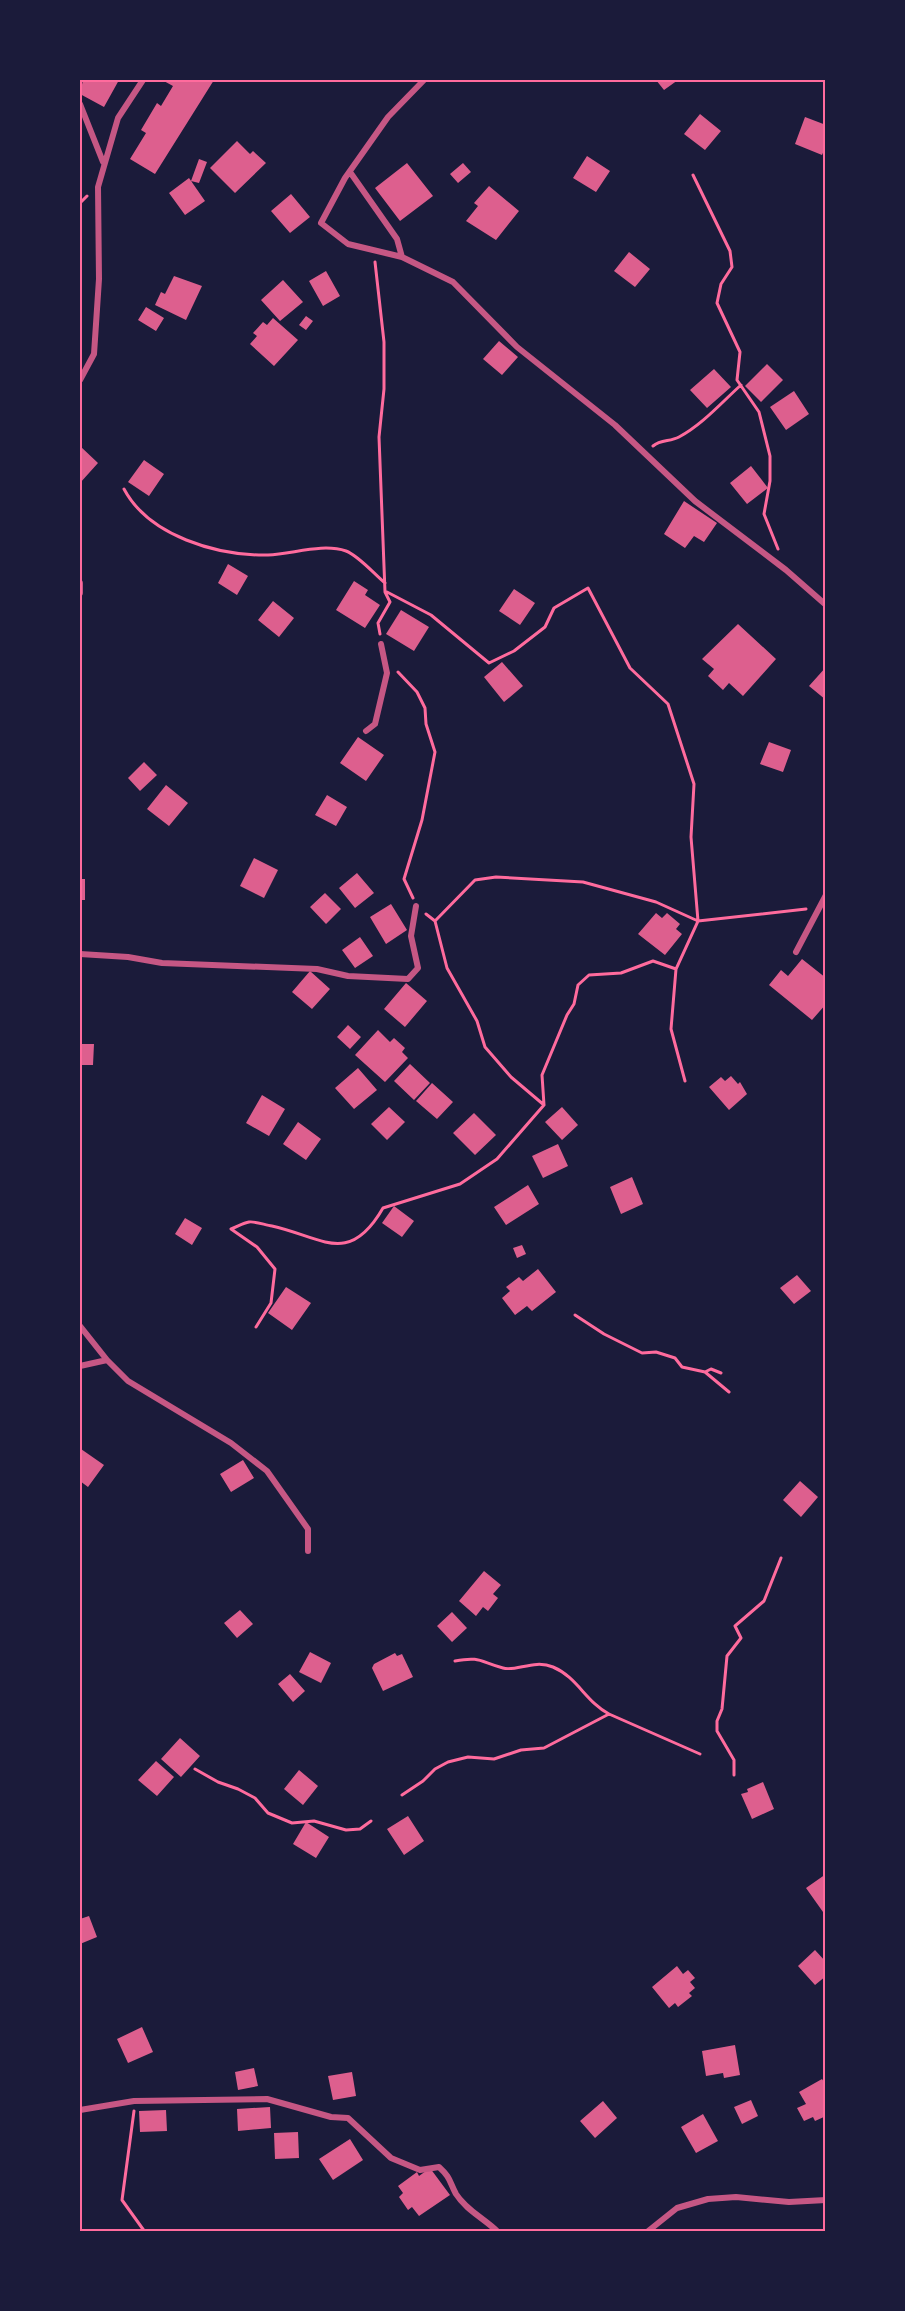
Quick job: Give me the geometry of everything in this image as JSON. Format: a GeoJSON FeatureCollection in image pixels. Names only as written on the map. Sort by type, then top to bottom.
{"type":"FeatureCollection","features":[{"type":"Feature","properties":{"kind":"street"},"geometry":{"type":"LineString","coordinates":[[80,380],[94,354],[99,279],[98,187],[118,118],[143,80]]}},
{"type":"Feature","properties":{"kind":"street"},"geometry":{"type":"LineString","coordinates":[[424,80],[388,117],[350,172],[321,224],[348,244],[402,257],[453,282],[517,347],[615,424],[695,501],[786,570],[825,605]]}},
{"type":"Feature","properties":{"kind":"street"},"geometry":{"type":"LineString","coordinates":[[80,104],[104,164]]}},
{"type":"Feature","properties":{"kind":"street"},"geometry":{"type":"LineString","coordinates":[[350,172],[397,239],[402,257]]}},
{"type":"Feature","properties":{"kind":"street"},"geometry":{"type":"LineString","coordinates":[[80,583],[80,592]]}},
{"type":"Feature","properties":{"kind":"street"},"geometry":{"type":"LineString","coordinates":[[366,731],[375,724],[387,673],[381,644]]}},
{"type":"Feature","properties":{"kind":"street"},"geometry":{"type":"LineString","coordinates":[[796,952],[825,895]]}},
{"type":"Feature","properties":{"kind":"street"},"geometry":{"type":"LineString","coordinates":[[80,954],[128,957],[162,963],[317,969],[348,976],[408,979],[418,968],[411,936],[416,906]]}},
{"type":"Feature","properties":{"kind":"street"},"geometry":{"type":"LineString","coordinates":[[80,1326],[107,1360],[128,1381],[231,1443],[267,1471],[308,1529],[308,1551]]}},
{"type":"Feature","properties":{"kind":"street"},"geometry":{"type":"LineString","coordinates":[[80,1366],[107,1360]]}},
{"type":"Feature","properties":{"kind":"street"},"geometry":{"type":"LineString","coordinates":[[80,2110],[135,2101],[267,2099],[331,2117],[348,2118],[391,2157],[420,2170],[439,2167],[451,2178],[456,2193],[471,2211],[498,2232]]}},
{"type":"Feature","properties":{"kind":"street"},"geometry":{"type":"LineString","coordinates":[[646,2232],[677,2208],[708,2199],[736,2197],[789,2202],[825,2199]]}},
{"type":"Feature","properties":{"kind":"path"},"geometry":{"type":"LineString","coordinates":[[693,175],[729,251],[732,267],[721,284],[717,303],[740,352],[737,380],[759,412],[770,456],[771,481],[764,514],[786,570]]}},
{"type":"Feature","properties":{"kind":"path"},"geometry":{"type":"LineString","coordinates":[[372,249],[384,342],[384,389],[379,437],[385,592],[390,602],[378,623],[381,644]]}},
{"type":"Feature","properties":{"kind":"path"},"geometry":{"type":"LineString","coordinates":[[645,453],[659,441],[677,439],[694,427],[741,385]]}},
{"type":"Feature","properties":{"kind":"path"},"geometry":{"type":"LineString","coordinates":[[124,489],[132,504],[153,524],[178,537],[205,546],[266,555],[328,548],[348,551],[385,583]]}},
{"type":"Feature","properties":{"kind":"path"},"geometry":{"type":"LineString","coordinates":[[385,592],[430,615],[489,663],[514,651],[545,627],[554,608],[588,588],[630,668],[668,704],[694,783],[691,837],[698,921],[676,969],[671,1029],[685,1081]]}},
{"type":"Feature","properties":{"kind":"path"},"geometry":{"type":"LineString","coordinates":[[396,669],[417,692],[425,708],[426,724],[435,752],[422,820],[404,879],[416,906],[435,921],[447,968],[477,1021],[485,1047],[511,1077],[544,1106]]}},
{"type":"Feature","properties":{"kind":"path"},"geometry":{"type":"LineString","coordinates":[[435,921],[475,880],[496,877],[583,882],[656,902],[698,921],[817,908]]}},
{"type":"Feature","properties":{"kind":"path"},"geometry":{"type":"LineString","coordinates":[[256,1327],[271,1303],[275,1269],[257,1247],[231,1229],[250,1222],[339,1245],[362,1237],[371,1230],[383,1208],[460,1184],[497,1159],[544,1106],[542,1075],[567,1015],[574,1004],[578,985],[589,975],[621,973],[653,961],[676,969]]}},
{"type":"Feature","properties":{"kind":"path"},"geometry":{"type":"LineString","coordinates":[[574,1315],[604,1334],[642,1353],[656,1352],[675,1358],[682,1366],[705,1372],[729,1392]]}},
{"type":"Feature","properties":{"kind":"path"},"geometry":{"type":"LineString","coordinates":[[705,1372],[711,1369],[721,1373]]}},
{"type":"Feature","properties":{"kind":"path"},"geometry":{"type":"LineString","coordinates":[[734,1775],[734,1760],[717,1731],[727,1656],[741,1638],[735,1626],[764,1601],[781,1558]]}},
{"type":"Feature","properties":{"kind":"path"},"geometry":{"type":"LineString","coordinates":[[455,1661],[473,1658],[506,1669],[532,1663],[551,1666],[566,1674],[585,1696],[609,1714],[700,1754]]}},
{"type":"Feature","properties":{"kind":"path"},"geometry":{"type":"LineString","coordinates":[[402,1794],[448,1762],[468,1757],[494,1759],[520,1750],[544,1748],[609,1714]]}},
{"type":"Feature","properties":{"kind":"path"},"geometry":{"type":"LineString","coordinates":[[195,1769],[255,1798],[268,1813],[292,1823],[314,1821],[346,1830],[360,1829],[371,1821]]}},
{"type":"Feature","properties":{"kind":"path"},"geometry":{"type":"LineString","coordinates":[[135,2101],[131,2149],[122,2200],[145,2232]]}},
{"type":"Feature","properties":{"kind":"building"},"geometry":{"type":"Polygon","coordinates":[[[83,80],[119,80],[104,107],[80,94],[83,80]]]}},
{"type":"Feature","properties":{"kind":"building"},"geometry":{"type":"Polygon","coordinates":[[[162,80],[214,80],[155,174],[130,159],[146,133],[141,130],[157,103],[161,106],[173,86],[162,80]]]}},
{"type":"Feature","properties":{"kind":"building"},"geometry":{"type":"Polygon","coordinates":[[[656,80],[678,80],[664,90],[656,80]]]}},
{"type":"Feature","properties":{"kind":"building"},"geometry":{"type":"Polygon","coordinates":[[[700,114],[721,131],[705,150],[684,134],[700,114]]]}},
{"type":"Feature","properties":{"kind":"building"},"geometry":{"type":"Polygon","coordinates":[[[805,117],[826,125],[826,146],[822,155],[795,144],[805,117]]]}},
{"type":"Feature","properties":{"kind":"building"},"geometry":{"type":"Polygon","coordinates":[[[237,141],[250,154],[253,151],[266,163],[235,193],[210,168],[237,141]]]}},
{"type":"Feature","properties":{"kind":"building"},"geometry":{"type":"Polygon","coordinates":[[[587,156],[610,171],[596,192],[573,178],[587,156]]]}},
{"type":"Feature","properties":{"kind":"building"},"geometry":{"type":"Polygon","coordinates":[[[199,159],[207,162],[199,183],[191,181],[199,159]]]}},
{"type":"Feature","properties":{"kind":"building"},"geometry":{"type":"Polygon","coordinates":[[[407,163],[433,196],[400,221],[375,188],[407,163]]]}},
{"type":"Feature","properties":{"kind":"building"},"geometry":{"type":"Polygon","coordinates":[[[463,163],[471,172],[458,183],[450,174],[463,163]]]}},
{"type":"Feature","properties":{"kind":"building"},"geometry":{"type":"Polygon","coordinates":[[[189,178],[205,201],[185,215],[169,193],[189,178]]]}},
{"type":"Feature","properties":{"kind":"building"},"geometry":{"type":"Polygon","coordinates":[[[489,186],[519,211],[496,240],[466,221],[478,206],[474,203],[489,186]]]}},
{"type":"Feature","properties":{"kind":"building"},"geometry":{"type":"Polygon","coordinates":[[[291,194],[310,217],[290,233],[271,211],[291,194]]]}},
{"type":"Feature","properties":{"kind":"building"},"geometry":{"type":"Polygon","coordinates":[[[629,252],[650,269],[635,287],[614,271],[629,252]]]}},
{"type":"Feature","properties":{"kind":"building"},"geometry":{"type":"Polygon","coordinates":[[[326,271],[340,296],[323,306],[309,281],[326,271]]]}},
{"type":"Feature","properties":{"kind":"building"},"geometry":{"type":"Polygon","coordinates":[[[174,276],[202,286],[186,320],[155,305],[161,292],[165,294],[174,276]]]}},
{"type":"Feature","properties":{"kind":"building"},"geometry":{"type":"Polygon","coordinates":[[[283,280],[303,302],[280,321],[261,300],[283,280]]]}},
{"type":"Feature","properties":{"kind":"building"},"geometry":{"type":"Polygon","coordinates":[[[146,307],[164,318],[156,331],[138,320],[146,307]]]}},
{"type":"Feature","properties":{"kind":"building"},"geometry":{"type":"Polygon","coordinates":[[[306,316],[313,321],[306,330],[299,325],[306,316]]]}},
{"type":"Feature","properties":{"kind":"building"},"geometry":{"type":"Polygon","coordinates":[[[273,318],[298,340],[274,366],[250,344],[257,336],[253,333],[263,322],[267,325],[273,318]]]}},
{"type":"Feature","properties":{"kind":"building"},"geometry":{"type":"Polygon","coordinates":[[[499,341],[518,357],[502,375],[483,359],[499,341]]]}},
{"type":"Feature","properties":{"kind":"building"},"geometry":{"type":"Polygon","coordinates":[[[767,364],[783,380],[761,402],[745,386],[767,364]]]}},
{"type":"Feature","properties":{"kind":"building"},"geometry":{"type":"Polygon","coordinates":[[[714,369],[731,387],[707,408],[690,390],[714,369]]]}},
{"type":"Feature","properties":{"kind":"building"},"geometry":{"type":"Polygon","coordinates":[[[794,391],[809,414],[786,430],[770,407],[794,391]]]}},
{"type":"Feature","properties":{"kind":"building"},"geometry":{"type":"Polygon","coordinates":[[[80,446],[98,463],[80,483],[80,446]]]}},
{"type":"Feature","properties":{"kind":"building"},"geometry":{"type":"Polygon","coordinates":[[[144,460],[164,474],[149,496],[128,482],[144,460]]]}},
{"type":"Feature","properties":{"kind":"building"},"geometry":{"type":"Polygon","coordinates":[[[751,466],[768,488],[747,504],[730,483],[751,466]]]}},
{"type":"Feature","properties":{"kind":"building"},"geometry":{"type":"Polygon","coordinates":[[[684,501],[717,523],[704,542],[694,536],[685,548],[664,534],[684,501]]]}},
{"type":"Feature","properties":{"kind":"building"},"geometry":{"type":"Polygon","coordinates":[[[228,564],[248,576],[237,595],[218,583],[228,564]]]}},
{"type":"Feature","properties":{"kind":"building"},"geometry":{"type":"Polygon","coordinates":[[[354,581],[368,590],[365,595],[380,605],[365,628],[336,610],[354,581]]]}},
{"type":"Feature","properties":{"kind":"building"},"geometry":{"type":"Polygon","coordinates":[[[514,589],[535,603],[520,625],[499,611],[514,589]]]}},
{"type":"Feature","properties":{"kind":"building"},"geometry":{"type":"Polygon","coordinates":[[[273,601],[294,618],[279,637],[258,620],[273,601]]]}},
{"type":"Feature","properties":{"kind":"building"},"geometry":{"type":"Polygon","coordinates":[[[401,610],[429,627],[414,651],[386,634],[401,610]]]}},
{"type":"Feature","properties":{"kind":"building"},"geometry":{"type":"Polygon","coordinates":[[[738,624],[776,659],[743,696],[729,683],[723,690],[708,676],[714,669],[702,659],[738,624]]]}},
{"type":"Feature","properties":{"kind":"building"},"geometry":{"type":"Polygon","coordinates":[[[502,662],[523,686],[504,702],[484,677],[502,662]]]}},
{"type":"Feature","properties":{"kind":"building"},"geometry":{"type":"Polygon","coordinates":[[[826,667],[826,700],[809,686],[826,667]]]}},
{"type":"Feature","properties":{"kind":"building"},"geometry":{"type":"Polygon","coordinates":[[[358,737],[384,755],[366,781],[340,763],[358,737]]]}},
{"type":"Feature","properties":{"kind":"building"},"geometry":{"type":"Polygon","coordinates":[[[769,742],[791,750],[783,772],[760,764],[769,742]]]}},
{"type":"Feature","properties":{"kind":"building"},"geometry":{"type":"Polygon","coordinates":[[[144,762],[157,775],[140,791],[128,778],[144,762]]]}},
{"type":"Feature","properties":{"kind":"building"},"geometry":{"type":"Polygon","coordinates":[[[166,785],[188,803],[169,826],[147,809],[166,785]]]}},
{"type":"Feature","properties":{"kind":"building"},"geometry":{"type":"Polygon","coordinates":[[[327,795],[347,807],[336,826],[315,815],[327,795]]]}},
{"type":"Feature","properties":{"kind":"building"},"geometry":{"type":"Polygon","coordinates":[[[254,858],[278,870],[264,898],[240,886],[254,858]]]}},
{"type":"Feature","properties":{"kind":"building"},"geometry":{"type":"Polygon","coordinates":[[[357,873],[374,893],[355,908],[339,888],[357,873]]]}},
{"type":"Feature","properties":{"kind":"building"},"geometry":{"type":"Polygon","coordinates":[[[80,879],[85,879],[85,900],[80,900],[80,879]]]}},
{"type":"Feature","properties":{"kind":"building"},"geometry":{"type":"Polygon","coordinates":[[[325,893],[341,909],[326,924],[310,907],[325,893]]]}},
{"type":"Feature","properties":{"kind":"building"},"geometry":{"type":"Polygon","coordinates":[[[391,904],[407,930],[386,944],[370,917],[391,904]]]}},
{"type":"Feature","properties":{"kind":"building"},"geometry":{"type":"Polygon","coordinates":[[[656,913],[662,918],[667,913],[680,924],[676,929],[682,934],[665,955],[638,934],[656,913]]]}},
{"type":"Feature","properties":{"kind":"building"},"geometry":{"type":"Polygon","coordinates":[[[360,937],[373,956],[355,968],[342,950],[360,937]]]}},
{"type":"Feature","properties":{"kind":"building"},"geometry":{"type":"Polygon","coordinates":[[[802,959],[826,978],[826,1004],[812,1020],[769,985],[781,970],[788,976],[802,959]]]}},
{"type":"Feature","properties":{"kind":"building"},"geometry":{"type":"Polygon","coordinates":[[[310,971],[330,989],[312,1009],[292,992],[310,971]]]}},
{"type":"Feature","properties":{"kind":"building"},"geometry":{"type":"Polygon","coordinates":[[[406,983],[427,1001],[405,1027],[384,1009],[406,983]]]}},
{"type":"Feature","properties":{"kind":"building"},"geometry":{"type":"Polygon","coordinates":[[[348,1025],[361,1037],[350,1049],[337,1037],[348,1025]]]}},
{"type":"Feature","properties":{"kind":"building"},"geometry":{"type":"Polygon","coordinates":[[[378,1030],[390,1042],[394,1038],[405,1048],[402,1052],[408,1058],[385,1082],[355,1055],[378,1030]]]}},
{"type":"Feature","properties":{"kind":"building"},"geometry":{"type":"Polygon","coordinates":[[[80,1044],[94,1044],[93,1065],[80,1065],[80,1044]]]}},
{"type":"Feature","properties":{"kind":"building"},"geometry":{"type":"Polygon","coordinates":[[[410,1064],[430,1083],[414,1100],[394,1081],[410,1064]]]}},
{"type":"Feature","properties":{"kind":"building"},"geometry":{"type":"Polygon","coordinates":[[[358,1068],[377,1090],[354,1109],[335,1088],[358,1068]]]}},
{"type":"Feature","properties":{"kind":"building"},"geometry":{"type":"Polygon","coordinates":[[[731,1076],[738,1084],[740,1082],[747,1094],[729,1110],[709,1087],[721,1077],[725,1081],[731,1076]]]}},
{"type":"Feature","properties":{"kind":"building"},"geometry":{"type":"Polygon","coordinates":[[[432,1083],[453,1102],[437,1119],[416,1101],[432,1083]]]}},
{"type":"Feature","properties":{"kind":"building"},"geometry":{"type":"Polygon","coordinates":[[[262,1095],[285,1109],[269,1136],[246,1123],[262,1095]]]}},
{"type":"Feature","properties":{"kind":"building"},"geometry":{"type":"Polygon","coordinates":[[[389,1107],[405,1122],[387,1140],[371,1124],[389,1107]]]}},
{"type":"Feature","properties":{"kind":"building"},"geometry":{"type":"Polygon","coordinates":[[[562,1107],[578,1125],[562,1140],[545,1122],[562,1107]]]}},
{"type":"Feature","properties":{"kind":"building"},"geometry":{"type":"Polygon","coordinates":[[[474,1113],[496,1135],[475,1155],[453,1133],[474,1113]]]}},
{"type":"Feature","properties":{"kind":"building"},"geometry":{"type":"Polygon","coordinates":[[[298,1122],[321,1139],[306,1160],[283,1144],[298,1122]]]}},
{"type":"Feature","properties":{"kind":"building"},"geometry":{"type":"Polygon","coordinates":[[[558,1144],[568,1166],[543,1178],[532,1156],[558,1144]]]}},
{"type":"Feature","properties":{"kind":"building"},"geometry":{"type":"Polygon","coordinates":[[[632,1177],[643,1204],[621,1214],[610,1187],[632,1177]]]}},
{"type":"Feature","properties":{"kind":"building"},"geometry":{"type":"Polygon","coordinates":[[[528,1185],[539,1204],[506,1225],[494,1207],[528,1185]]]}},
{"type":"Feature","properties":{"kind":"building"},"geometry":{"type":"Polygon","coordinates":[[[394,1206],[414,1221],[402,1237],[382,1223],[394,1206]]]}},
{"type":"Feature","properties":{"kind":"building"},"geometry":{"type":"Polygon","coordinates":[[[185,1218],[202,1228],[192,1245],[175,1234],[185,1218]]]}},
{"type":"Feature","properties":{"kind":"building"},"geometry":{"type":"Polygon","coordinates":[[[522,1245],[526,1254],[517,1258],[513,1248],[522,1245]]]}},
{"type":"Feature","properties":{"kind":"building"},"geometry":{"type":"Polygon","coordinates":[[[538,1269],[556,1292],[532,1311],[527,1306],[515,1315],[502,1298],[510,1291],[506,1287],[519,1277],[523,1281],[538,1269]]]}},
{"type":"Feature","properties":{"kind":"building"},"geometry":{"type":"Polygon","coordinates":[[[797,1275],[811,1291],[794,1304],[780,1288],[797,1275]]]}},
{"type":"Feature","properties":{"kind":"building"},"geometry":{"type":"Polygon","coordinates":[[[286,1287],[311,1303],[292,1330],[268,1313],[286,1287]]]}},
{"type":"Feature","properties":{"kind":"building"},"geometry":{"type":"Polygon","coordinates":[[[81,1449],[104,1465],[88,1487],[80,1481],[81,1449]]]}},
{"type":"Feature","properties":{"kind":"building"},"geometry":{"type":"Polygon","coordinates":[[[243,1460],[254,1478],[231,1492],[220,1474],[243,1460]]]}},
{"type":"Feature","properties":{"kind":"building"},"geometry":{"type":"Polygon","coordinates":[[[800,1481],[818,1497],[801,1517],[783,1500],[800,1481]]]}},
{"type":"Feature","properties":{"kind":"building"},"geometry":{"type":"Polygon","coordinates":[[[484,1571],[501,1585],[493,1594],[498,1598],[488,1611],[483,1607],[476,1616],[459,1601],[484,1571]]]}},
{"type":"Feature","properties":{"kind":"building"},"geometry":{"type":"Polygon","coordinates":[[[240,1610],[253,1624],[237,1638],[224,1623],[240,1610]]]}},
{"type":"Feature","properties":{"kind":"building"},"geometry":{"type":"Polygon","coordinates":[[[452,1612],[467,1628],[452,1642],[437,1626],[452,1612]]]}},
{"type":"Feature","properties":{"kind":"building"},"geometry":{"type":"Polygon","coordinates":[[[310,1652],[331,1663],[321,1683],[299,1672],[310,1652]]]}},
{"type":"Feature","properties":{"kind":"building"},"geometry":{"type":"Polygon","coordinates":[[[395,1653],[397,1656],[402,1654],[413,1677],[383,1691],[372,1668],[374,1664],[395,1653]]]}},
{"type":"Feature","properties":{"kind":"building"},"geometry":{"type":"Polygon","coordinates":[[[290,1674],[305,1691],[293,1702],[278,1684],[290,1674]]]}},
{"type":"Feature","properties":{"kind":"building"},"geometry":{"type":"Polygon","coordinates":[[[180,1738],[200,1756],[181,1777],[161,1759],[180,1738]]]}},
{"type":"Feature","properties":{"kind":"building"},"geometry":{"type":"Polygon","coordinates":[[[156,1761],[174,1777],[157,1796],[138,1780],[156,1761]]]}},
{"type":"Feature","properties":{"kind":"building"},"geometry":{"type":"Polygon","coordinates":[[[299,1770],[318,1786],[303,1805],[284,1789],[299,1770]]]}},
{"type":"Feature","properties":{"kind":"building"},"geometry":{"type":"Polygon","coordinates":[[[763,1782],[774,1809],[752,1819],[741,1794],[763,1782]]]}},
{"type":"Feature","properties":{"kind":"building"},"geometry":{"type":"Polygon","coordinates":[[[408,1816],[424,1841],[404,1855],[387,1829],[408,1816]]]}},
{"type":"Feature","properties":{"kind":"building"},"geometry":{"type":"Polygon","coordinates":[[[306,1822],[329,1837],[316,1858],[293,1844],[306,1822]]]}},
{"type":"Feature","properties":{"kind":"building"},"geometry":{"type":"Polygon","coordinates":[[[826,1874],[826,1910],[823,1912],[806,1888],[826,1874]]]}},
{"type":"Feature","properties":{"kind":"building"},"geometry":{"type":"Polygon","coordinates":[[[89,1916],[97,1937],[80,1944],[80,1919],[89,1916]]]}},
{"type":"Feature","properties":{"kind":"building"},"geometry":{"type":"Polygon","coordinates":[[[815,1950],[826,1962],[826,1976],[815,1985],[798,1966],[815,1950]]]}},
{"type":"Feature","properties":{"kind":"building"},"geometry":{"type":"Polygon","coordinates":[[[677,1966],[683,1974],[688,1970],[695,1978],[690,1982],[695,1988],[689,1993],[692,1996],[678,2007],[675,2003],[669,2008],[652,1987],[677,1966]]]}},
{"type":"Feature","properties":{"kind":"building"},"geometry":{"type":"Polygon","coordinates":[[[142,2027],[153,2052],[128,2063],[117,2039],[142,2027]]]}},
{"type":"Feature","properties":{"kind":"building"},"geometry":{"type":"Polygon","coordinates":[[[735,2045],[740,2075],[724,2078],[723,2073],[706,2076],[702,2051],[735,2045]]]}},
{"type":"Feature","properties":{"kind":"building"},"geometry":{"type":"Polygon","coordinates":[[[254,2068],[258,2086],[238,2090],[235,2072],[254,2068]]]}},
{"type":"Feature","properties":{"kind":"building"},"geometry":{"type":"Polygon","coordinates":[[[352,2072],[356,2096],[333,2100],[328,2076],[352,2072]]]}},
{"type":"Feature","properties":{"kind":"building"},"geometry":{"type":"Polygon","coordinates":[[[822,2079],[826,2085],[826,2116],[815,2121],[813,2117],[804,2121],[797,2108],[806,2104],[799,2092],[822,2079]]]}},
{"type":"Feature","properties":{"kind":"building"},"geometry":{"type":"Polygon","coordinates":[[[751,2100],[758,2116],[742,2124],[734,2107],[751,2100]]]}},
{"type":"Feature","properties":{"kind":"building"},"geometry":{"type":"Polygon","coordinates":[[[603,2101],[617,2118],[595,2138],[580,2121],[603,2101]]]}},
{"type":"Feature","properties":{"kind":"building"},"geometry":{"type":"Polygon","coordinates":[[[270,2107],[271,2128],[238,2131],[237,2109],[270,2107]]]}},
{"type":"Feature","properties":{"kind":"building"},"geometry":{"type":"Polygon","coordinates":[[[166,2110],[167,2131],[140,2132],[139,2111],[166,2110]]]}},
{"type":"Feature","properties":{"kind":"building"},"geometry":{"type":"Polygon","coordinates":[[[703,2114],[718,2141],[696,2153],[681,2127],[703,2114]]]}},
{"type":"Feature","properties":{"kind":"building"},"geometry":{"type":"Polygon","coordinates":[[[298,2132],[299,2158],[275,2159],[274,2133],[298,2132]]]}},
{"type":"Feature","properties":{"kind":"building"},"geometry":{"type":"Polygon","coordinates":[[[350,2139],[363,2160],[333,2180],[319,2159],[350,2139]]]}},
{"type":"Feature","properties":{"kind":"building"},"geometry":{"type":"Polygon","coordinates":[[[430,2168],[450,2195],[419,2216],[412,2207],[408,2210],[399,2197],[403,2193],[398,2186],[417,2172],[419,2176],[430,2168]]]}}]}
